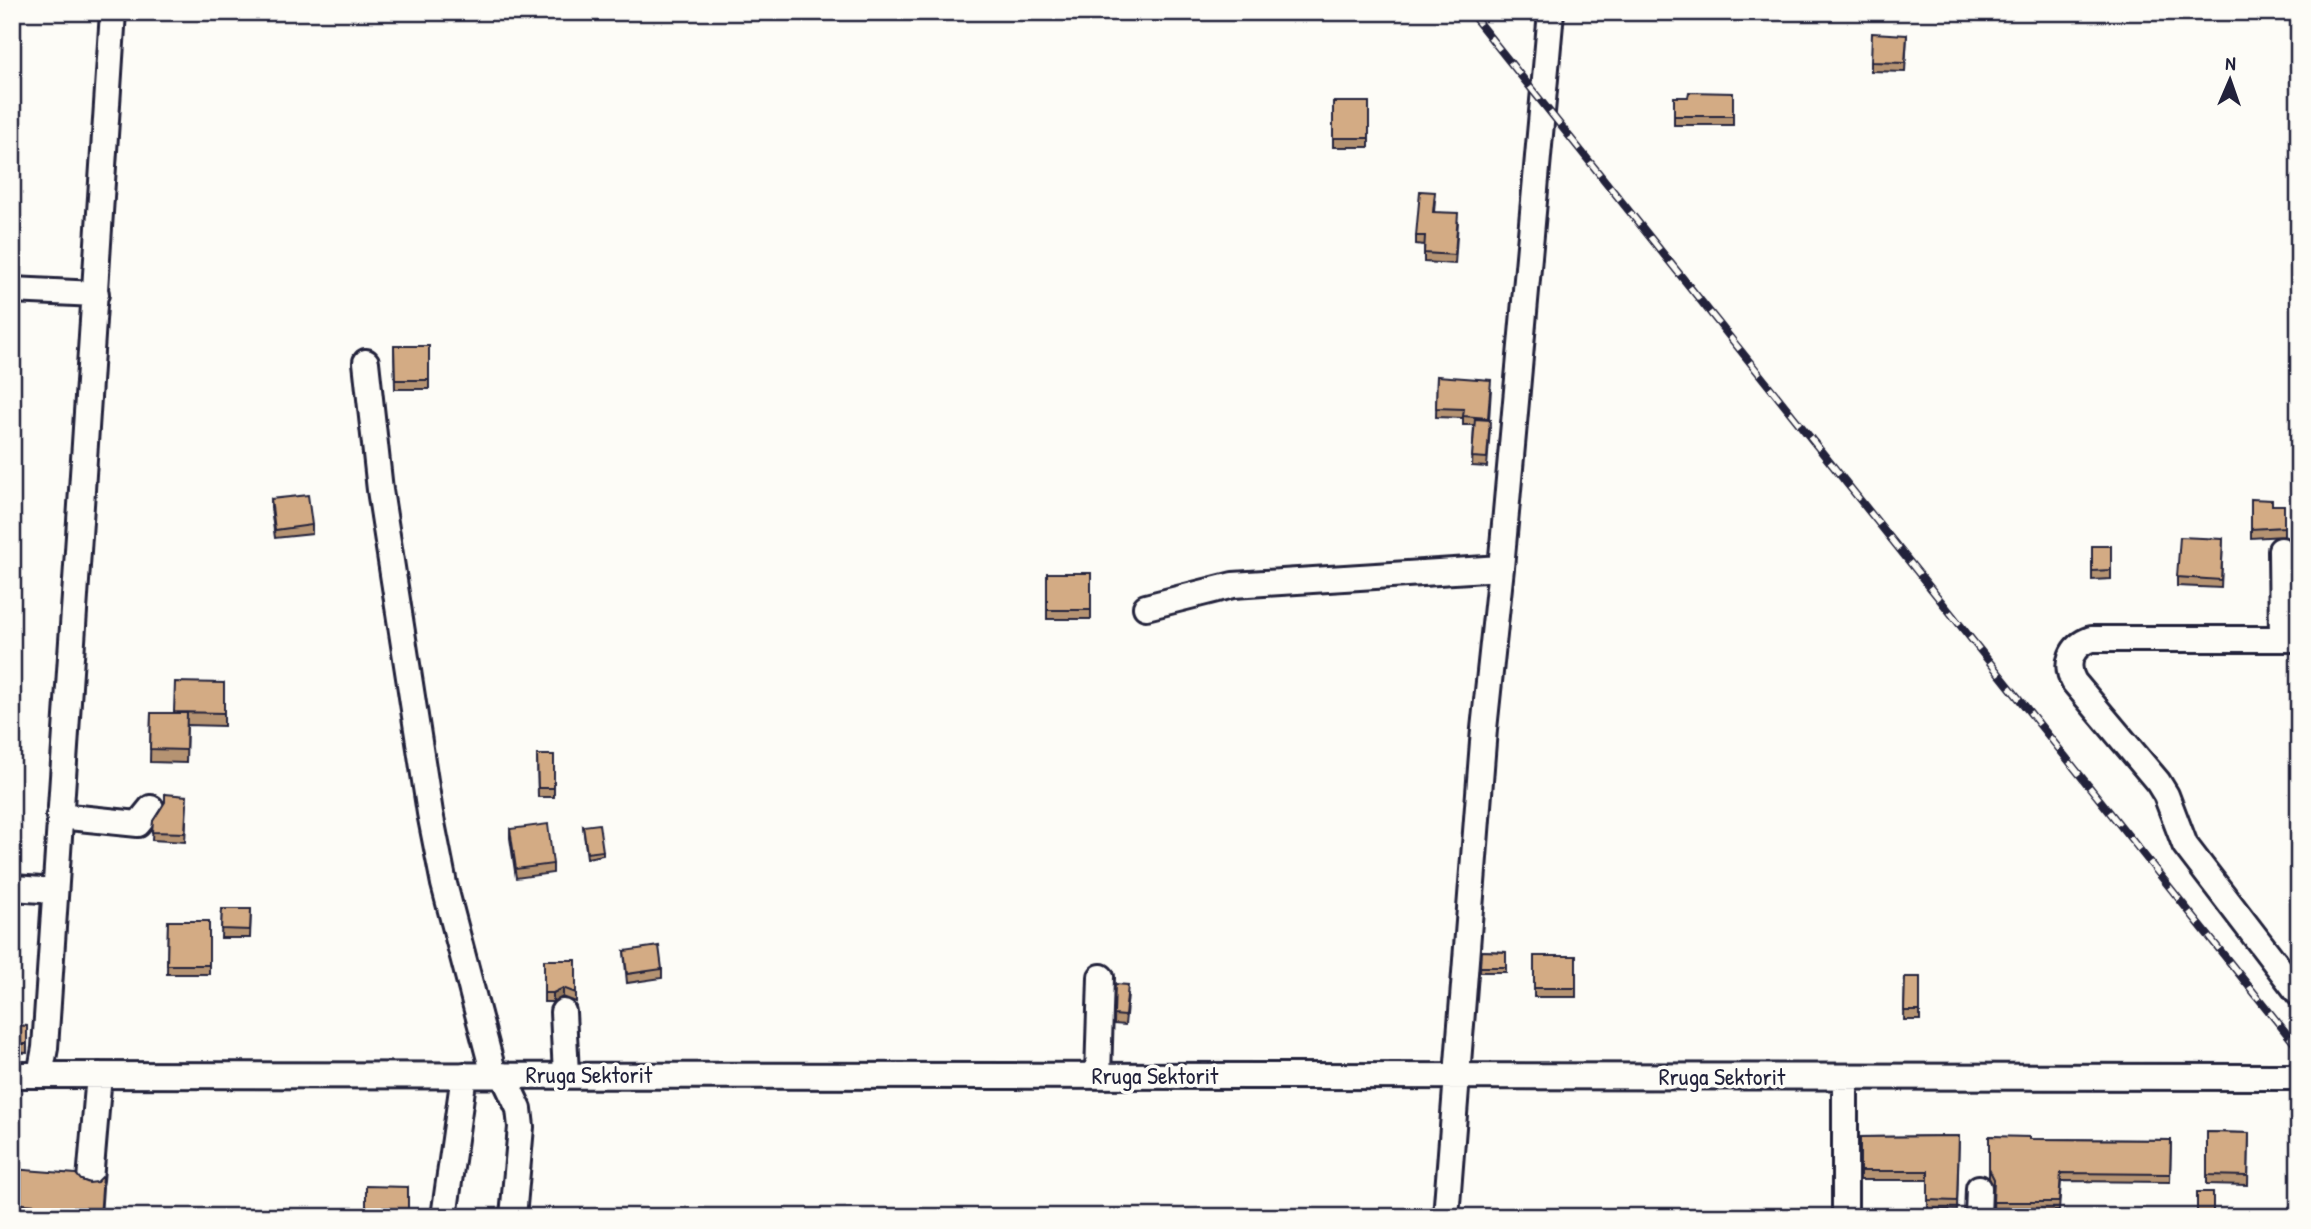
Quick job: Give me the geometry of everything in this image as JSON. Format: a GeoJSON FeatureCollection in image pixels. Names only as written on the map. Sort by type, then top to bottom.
{"type":"FeatureCollection","features":[{"type":"Feature","properties":{"kind":"street"},"geometry":{"type":"LineString","coordinates":[[40,1075],[45,1048],[113,12]]}},
{"type":"Feature","properties":{"kind":"street"},"geometry":{"type":"LineString","coordinates":[[1446,1217],[1484,729],[1551,12]]}},
{"type":"Feature","properties":{"kind":"street"},"geometry":{"type":"LineString","coordinates":[[12,290],[96,294]]}},
{"type":"Feature","properties":{"kind":"street"},"geometry":{"type":"LineString","coordinates":[[366,362],[380,490],[430,813],[444,884],[498,1075],[519,1109],[521,1127],[513,1217]]}},
{"type":"Feature","properties":{"kind":"street"},"geometry":{"type":"LineString","coordinates":[[2281,550],[2290,639],[2091,639],[2076,648],[2070,656],[2068,666],[2074,682],[2162,789],[2185,845],[2299,994]]}},
{"type":"Feature","properties":{"kind":"street"},"geometry":{"type":"LineString","coordinates":[[1146,607],[1234,585],[1501,568]]}},
{"type":"Feature","properties":{"kind":"street"},"geometry":{"type":"LineString","coordinates":[[60,816],[138,824],[151,808]]}},
{"type":"Feature","properties":{"kind":"street"},"geometry":{"type":"LineString","coordinates":[[14,888],[55,891]]}},
{"type":"Feature","properties":{"kind":"street"},"geometry":{"type":"LineString","coordinates":[[1098,1076],[1101,977]]}},
{"type":"Feature","properties":{"kind":"street"},"geometry":{"type":"LineString","coordinates":[[565,1012],[566,1075]]}},
{"type":"Feature","properties":{"kind":"street","name":"Rruga Sektorit"},"geometry":{"type":"LineString","coordinates":[[12,1075],[2299,1077]]}},
{"type":"Feature","properties":{"kind":"street"},"geometry":{"type":"LineString","coordinates":[[90,1180],[99,1075]]}},
{"type":"Feature","properties":{"kind":"street"},"geometry":{"type":"LineString","coordinates":[[444,1217],[464,1075]]}},
{"type":"Feature","properties":{"kind":"street"},"geometry":{"type":"LineString","coordinates":[[1845,1077],[1845,1217]]}},
{"type":"Feature","properties":{"kind":"street"},"geometry":{"type":"LineString","coordinates":[[1978,1217],[1979,1188]]}},
{"type":"Feature","properties":{"kind":"building"},"geometry":{"type":"Polygon","coordinates":[[[1872,33],[1907,35],[1905,63],[1871,62],[1872,33]]]}},
{"type":"Feature","properties":{"kind":"building"},"geometry":{"type":"Polygon","coordinates":[[[1689,92],[1733,93],[1733,116],[1674,116],[1674,97],[1688,97],[1689,92]]]}},
{"type":"Feature","properties":{"kind":"building"},"geometry":{"type":"Polygon","coordinates":[[[1333,102],[1369,102],[1369,138],[1333,138],[1333,102]]]}},
{"type":"Feature","properties":{"kind":"building"},"geometry":{"type":"Polygon","coordinates":[[[13,184],[13,217],[12,217],[13,184]]]}},
{"type":"Feature","properties":{"kind":"building"},"geometry":{"type":"Polygon","coordinates":[[[1420,191],[1435,192],[1433,212],[1458,213],[1455,255],[1424,253],[1425,236],[1416,236],[1420,191]]]}},
{"type":"Feature","properties":{"kind":"building"},"geometry":{"type":"Polygon","coordinates":[[[394,346],[429,346],[429,380],[395,380],[394,346]]]}},
{"type":"Feature","properties":{"kind":"building"},"geometry":{"type":"Polygon","coordinates":[[[1437,376],[1491,380],[1488,418],[1463,416],[1464,409],[1436,408],[1437,376]]]}},
{"type":"Feature","properties":{"kind":"building"},"geometry":{"type":"Polygon","coordinates":[[[1475,419],[1490,420],[1487,458],[1472,457],[1475,419]]]}},
{"type":"Feature","properties":{"kind":"building"},"geometry":{"type":"Polygon","coordinates":[[[308,495],[312,525],[275,530],[271,499],[308,495]]]}},
{"type":"Feature","properties":{"kind":"building"},"geometry":{"type":"Polygon","coordinates":[[[2251,499],[2272,500],[2272,505],[2284,505],[2284,527],[2251,529],[2251,499]]]}},
{"type":"Feature","properties":{"kind":"building"},"geometry":{"type":"Polygon","coordinates":[[[2180,537],[2223,539],[2221,580],[2177,577],[2180,537]]]}},
{"type":"Feature","properties":{"kind":"building"},"geometry":{"type":"Polygon","coordinates":[[[2092,546],[2111,546],[2111,570],[2092,571],[2092,546]]]}},
{"type":"Feature","properties":{"kind":"building"},"geometry":{"type":"Polygon","coordinates":[[[1047,573],[1091,573],[1091,610],[1047,610],[1047,573]]]}},
{"type":"Feature","properties":{"kind":"building"},"geometry":{"type":"Polygon","coordinates":[[[175,682],[224,683],[224,713],[174,712],[175,682]]]}},
{"type":"Feature","properties":{"kind":"building"},"geometry":{"type":"Polygon","coordinates":[[[151,713],[187,713],[186,750],[150,749],[151,713]]]}},
{"type":"Feature","properties":{"kind":"building"},"geometry":{"type":"Polygon","coordinates":[[[537,755],[554,755],[554,788],[538,788],[537,755]]]}},
{"type":"Feature","properties":{"kind":"building"},"geometry":{"type":"Polygon","coordinates":[[[165,794],[187,796],[185,833],[152,832],[153,821],[165,802],[165,794]]]}},
{"type":"Feature","properties":{"kind":"building"},"geometry":{"type":"Polygon","coordinates":[[[548,824],[553,864],[516,869],[510,829],[548,824]]]}},
{"type":"Feature","properties":{"kind":"building"},"geometry":{"type":"Polygon","coordinates":[[[599,824],[603,851],[587,853],[583,826],[599,824]]]}},
{"type":"Feature","properties":{"kind":"building"},"geometry":{"type":"Polygon","coordinates":[[[222,909],[251,909],[250,930],[221,929],[222,909]]]}},
{"type":"Feature","properties":{"kind":"building"},"geometry":{"type":"Polygon","coordinates":[[[168,921],[209,921],[209,965],[167,965],[168,921]]]}},
{"type":"Feature","properties":{"kind":"building"},"geometry":{"type":"Polygon","coordinates":[[[659,946],[662,969],[627,974],[624,951],[659,946]]]}},
{"type":"Feature","properties":{"kind":"building"},"geometry":{"type":"Polygon","coordinates":[[[1481,951],[1506,952],[1506,967],[1480,967],[1481,951]]]}},
{"type":"Feature","properties":{"kind":"building"},"geometry":{"type":"Polygon","coordinates":[[[1534,956],[1576,956],[1576,988],[1534,988],[1534,956]]]}},
{"type":"Feature","properties":{"kind":"building"},"geometry":{"type":"Polygon","coordinates":[[[544,960],[576,960],[576,993],[563,988],[553,993],[544,993],[544,960]]]}},
{"type":"Feature","properties":{"kind":"building"},"geometry":{"type":"Polygon","coordinates":[[[1905,977],[1920,977],[1920,1011],[1904,1011],[1905,977]]]}},
{"type":"Feature","properties":{"kind":"building"},"geometry":{"type":"Polygon","coordinates":[[[1115,984],[1128,985],[1125,1016],[1114,1015],[1115,984]]]}},
{"type":"Feature","properties":{"kind":"building"},"geometry":{"type":"Polygon","coordinates":[[[12,1025],[27,1026],[27,1044],[12,1044],[12,1025]]]}},
{"type":"Feature","properties":{"kind":"building"},"geometry":{"type":"Polygon","coordinates":[[[2207,1132],[2249,1133],[2248,1176],[2207,1175],[2207,1132]]]}},
{"type":"Feature","properties":{"kind":"building"},"geometry":{"type":"Polygon","coordinates":[[[1959,1136],[1957,1201],[1928,1200],[1928,1171],[1860,1171],[1860,1137],[1959,1136]]]}},
{"type":"Feature","properties":{"kind":"building"},"geometry":{"type":"Polygon","coordinates":[[[1989,1136],[2171,1140],[2170,1174],[2061,1173],[2059,1202],[1993,1202],[1994,1179],[1989,1169],[1989,1136]]]}},
{"type":"Feature","properties":{"kind":"building"},"geometry":{"type":"Polygon","coordinates":[[[12,1169],[76,1174],[89,1183],[97,1182],[103,1176],[100,1217],[58,1217],[59,1207],[12,1203],[12,1169]]]}},
{"type":"Feature","properties":{"kind":"building"},"geometry":{"type":"Polygon","coordinates":[[[366,1186],[408,1187],[408,1216],[366,1215],[366,1186]]]}},
{"type":"Feature","properties":{"kind":"building"},"geometry":{"type":"Polygon","coordinates":[[[2197,1192],[2213,1192],[2213,1217],[2197,1217],[2197,1192]]]}},
{"type":"Feature","properties":{"kind":"railway"},"geometry":{"type":"LineString","coordinates":[[1470,12],[2299,1049]]}}]}
